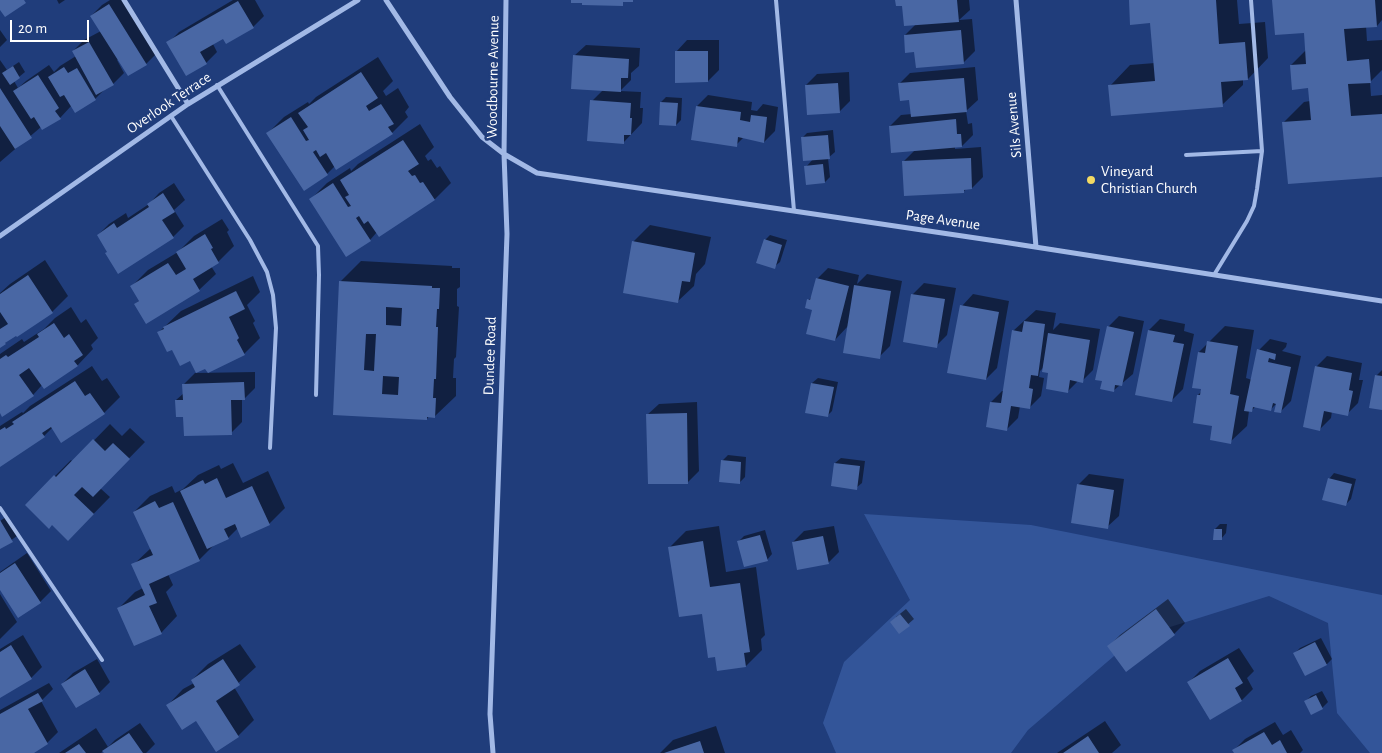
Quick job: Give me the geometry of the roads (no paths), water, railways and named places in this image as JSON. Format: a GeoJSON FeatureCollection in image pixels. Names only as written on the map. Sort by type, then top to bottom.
{"type":"FeatureCollection","features":[{"type":"Feature","properties":{"kind":"street"},"geometry":{"type":"LineString","coordinates":[[124,0],[188,104]]}},
{"type":"Feature","properties":{"kind":"street","name":"Overlook Terrace"},"geometry":{"type":"LineString","coordinates":[[0,236],[188,104],[358,0]]}},
{"type":"Feature","properties":{"kind":"street"},"geometry":{"type":"LineString","coordinates":[[386,0],[450,97],[482,137],[504,154]]}},
{"type":"Feature","properties":{"kind":"street","name":"Woodbourne Avenue"},"geometry":{"type":"LineString","coordinates":[[504,154],[506,0]]}},
{"type":"Feature","properties":{"kind":"street","name":"Sils Avenue"},"geometry":{"type":"LineString","coordinates":[[1016,0],[1036,247]]}},
{"type":"Feature","properties":{"kind":"street","name":"Page Avenue"},"geometry":{"type":"LineString","coordinates":[[504,154],[537,173],[1036,247],[1382,301]]}},
{"type":"Feature","properties":{"kind":"street","name":"Dundee Road"},"geometry":{"type":"LineString","coordinates":[[493,753],[490,714],[506,234],[504,154]]}},
{"type":"Feature","properties":{"kind":"lane"},"geometry":{"type":"LineString","coordinates":[[776,0],[794,211]]}},
{"type":"Feature","properties":{"kind":"lane"},"geometry":{"type":"LineString","coordinates":[[1214,275],[1254,206],[1262,151],[1250,0]]}},
{"type":"Feature","properties":{"kind":"lane"},"geometry":{"type":"LineString","coordinates":[[217,85],[318,246],[316,395]]}},
{"type":"Feature","properties":{"kind":"lane"},"geometry":{"type":"LineString","coordinates":[[171,116],[250,240],[267,272],[273,295],[276,328],[270,448]]}},
{"type":"Feature","properties":{"kind":"lane"},"geometry":{"type":"LineString","coordinates":[[1186,155],[1262,151]]}},
{"type":"Feature","properties":{"kind":"lane"},"geometry":{"type":"LineString","coordinates":[[0,508],[102,660]]}},
{"type":"Feature","properties":{"kind":"place","name":"Vineyard Christian Church"},"geometry":{"type":"Point","coordinates":[1091,180]}}]}
